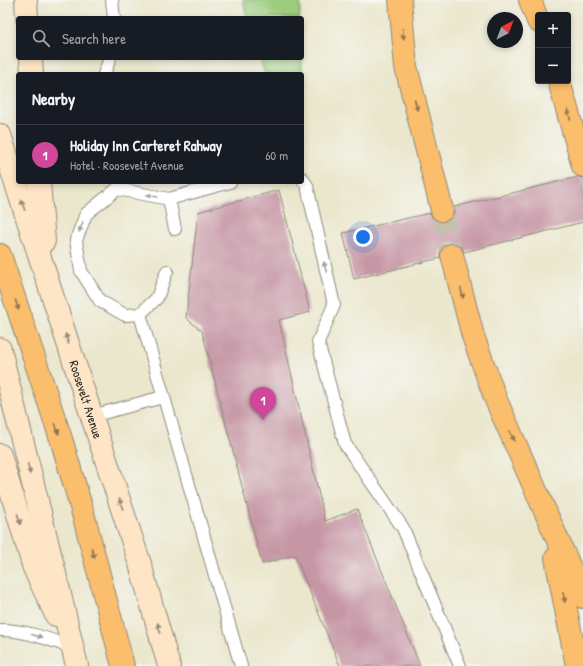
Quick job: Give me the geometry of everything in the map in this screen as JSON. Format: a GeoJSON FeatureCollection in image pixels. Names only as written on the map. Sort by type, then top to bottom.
{"type":"FeatureCollection","features":[{"type":"Feature","properties":{"kind":"highway"},"geometry":{"type":"LineString","coordinates":[[400,0],[406,67],[442,210]]}},
{"type":"Feature","properties":{"kind":"highway"},"geometry":{"type":"LineString","coordinates":[[530,0],[535,13]]}},
{"type":"Feature","properties":{"kind":"highway"},"geometry":{"type":"LineString","coordinates":[[560,84],[583,166]]}},
{"type":"Feature","properties":{"kind":"highway"},"geometry":{"type":"LineString","coordinates":[[0,255],[62,442],[84,517],[123,666]]}},
{"type":"Feature","properties":{"kind":"highway"},"geometry":{"type":"LineString","coordinates":[[452,255],[473,336],[491,386],[583,597]]}},
{"type":"Feature","properties":{"kind":"highway"},"geometry":{"type":"LineString","coordinates":[[549,517],[577,666]]}},
{"type":"Feature","properties":{"kind":"main road"},"geometry":{"type":"LineString","coordinates":[[26,0],[27,16]]}},
{"type":"Feature","properties":{"kind":"main road"},"geometry":{"type":"LineString","coordinates":[[31,60],[32,72]]}},
{"type":"Feature","properties":{"kind":"main road","name":"Roosevelt Avenue"},"geometry":{"type":"LineString","coordinates":[[0,134],[16,183]]}},
{"type":"Feature","properties":{"kind":"main road","name":"Roosevelt Avenue"},"geometry":{"type":"LineString","coordinates":[[16,184],[140,564],[169,666]]}},
{"type":"Feature","properties":{"kind":"main road"},"geometry":{"type":"LineString","coordinates":[[39,184],[48,282]]}},
{"type":"Feature","properties":{"kind":"main road"},"geometry":{"type":"LineString","coordinates":[[0,349],[75,657]]}},
{"type":"Feature","properties":{"kind":"main road"},"geometry":{"type":"LineString","coordinates":[[0,455],[34,568],[75,657]]}},
{"type":"Feature","properties":{"kind":"lane"},"geometry":{"type":"LineString","coordinates":[[112,0],[114,16]]}},
{"type":"Feature","properties":{"kind":"lane"},"geometry":{"type":"LineString","coordinates":[[105,72],[109,60]]}},
{"type":"Feature","properties":{"kind":"lane"},"geometry":{"type":"LineString","coordinates":[[304,181],[307,186],[334,305],[318,342],[345,444],[404,528],[460,666]]}},
{"type":"Feature","properties":{"kind":"lane"},"geometry":{"type":"LineString","coordinates":[[167,271],[158,298],[140,314],[125,315],[100,301],[81,271],[76,240],[86,214],[116,186],[169,199],[223,184]]}},
{"type":"Feature","properties":{"kind":"lane"},"geometry":{"type":"LineString","coordinates":[[169,199],[175,230]]}},
{"type":"Feature","properties":{"kind":"lane"},"geometry":{"type":"LineString","coordinates":[[140,314],[241,666]]}},
{"type":"Feature","properties":{"kind":"lane"},"geometry":{"type":"LineString","coordinates":[[92,416],[163,397]]}},
{"type":"Feature","properties":{"kind":"lane"},"geometry":{"type":"LineString","coordinates":[[0,630],[17,632],[51,640],[75,657]]}},
{"type":"Feature","properties":{"kind":"green space"},"geometry":{"type":"Polygon","coordinates":[[[243,0],[300,0],[300,16],[247,16],[243,0]]]}},
{"type":"Feature","properties":{"kind":"green space"},"geometry":{"type":"Polygon","coordinates":[[[260,60],[302,60],[302,72],[264,72],[260,60]]]}},
{"type":"Feature","properties":{"kind":"building"},"geometry":{"type":"Polygon","coordinates":[[[578,177],[583,178],[583,222],[464,252],[461,246],[455,243],[449,243],[443,246],[440,252],[440,258],[354,279],[343,233],[430,213],[433,219],[438,222],[445,222],[451,219],[454,214],[454,207],[578,177]]]}},
{"type":"Feature","properties":{"kind":"building"},"geometry":{"type":"Polygon","coordinates":[[[279,190],[310,312],[279,320],[325,521],[357,509],[420,666],[340,666],[295,555],[262,564],[202,331],[186,318],[198,212],[279,190]]]}},
{"type":"Feature","properties":{"kind":"tunnel"},"geometry":{"type":"LineString","coordinates":[[442,210],[452,255]]}},
{"type":"Feature","properties":{"kind":"place","name":"Holiday Inn Carteret Rahway"},"geometry":{"type":"Point","coordinates":[263,420]}}]}
